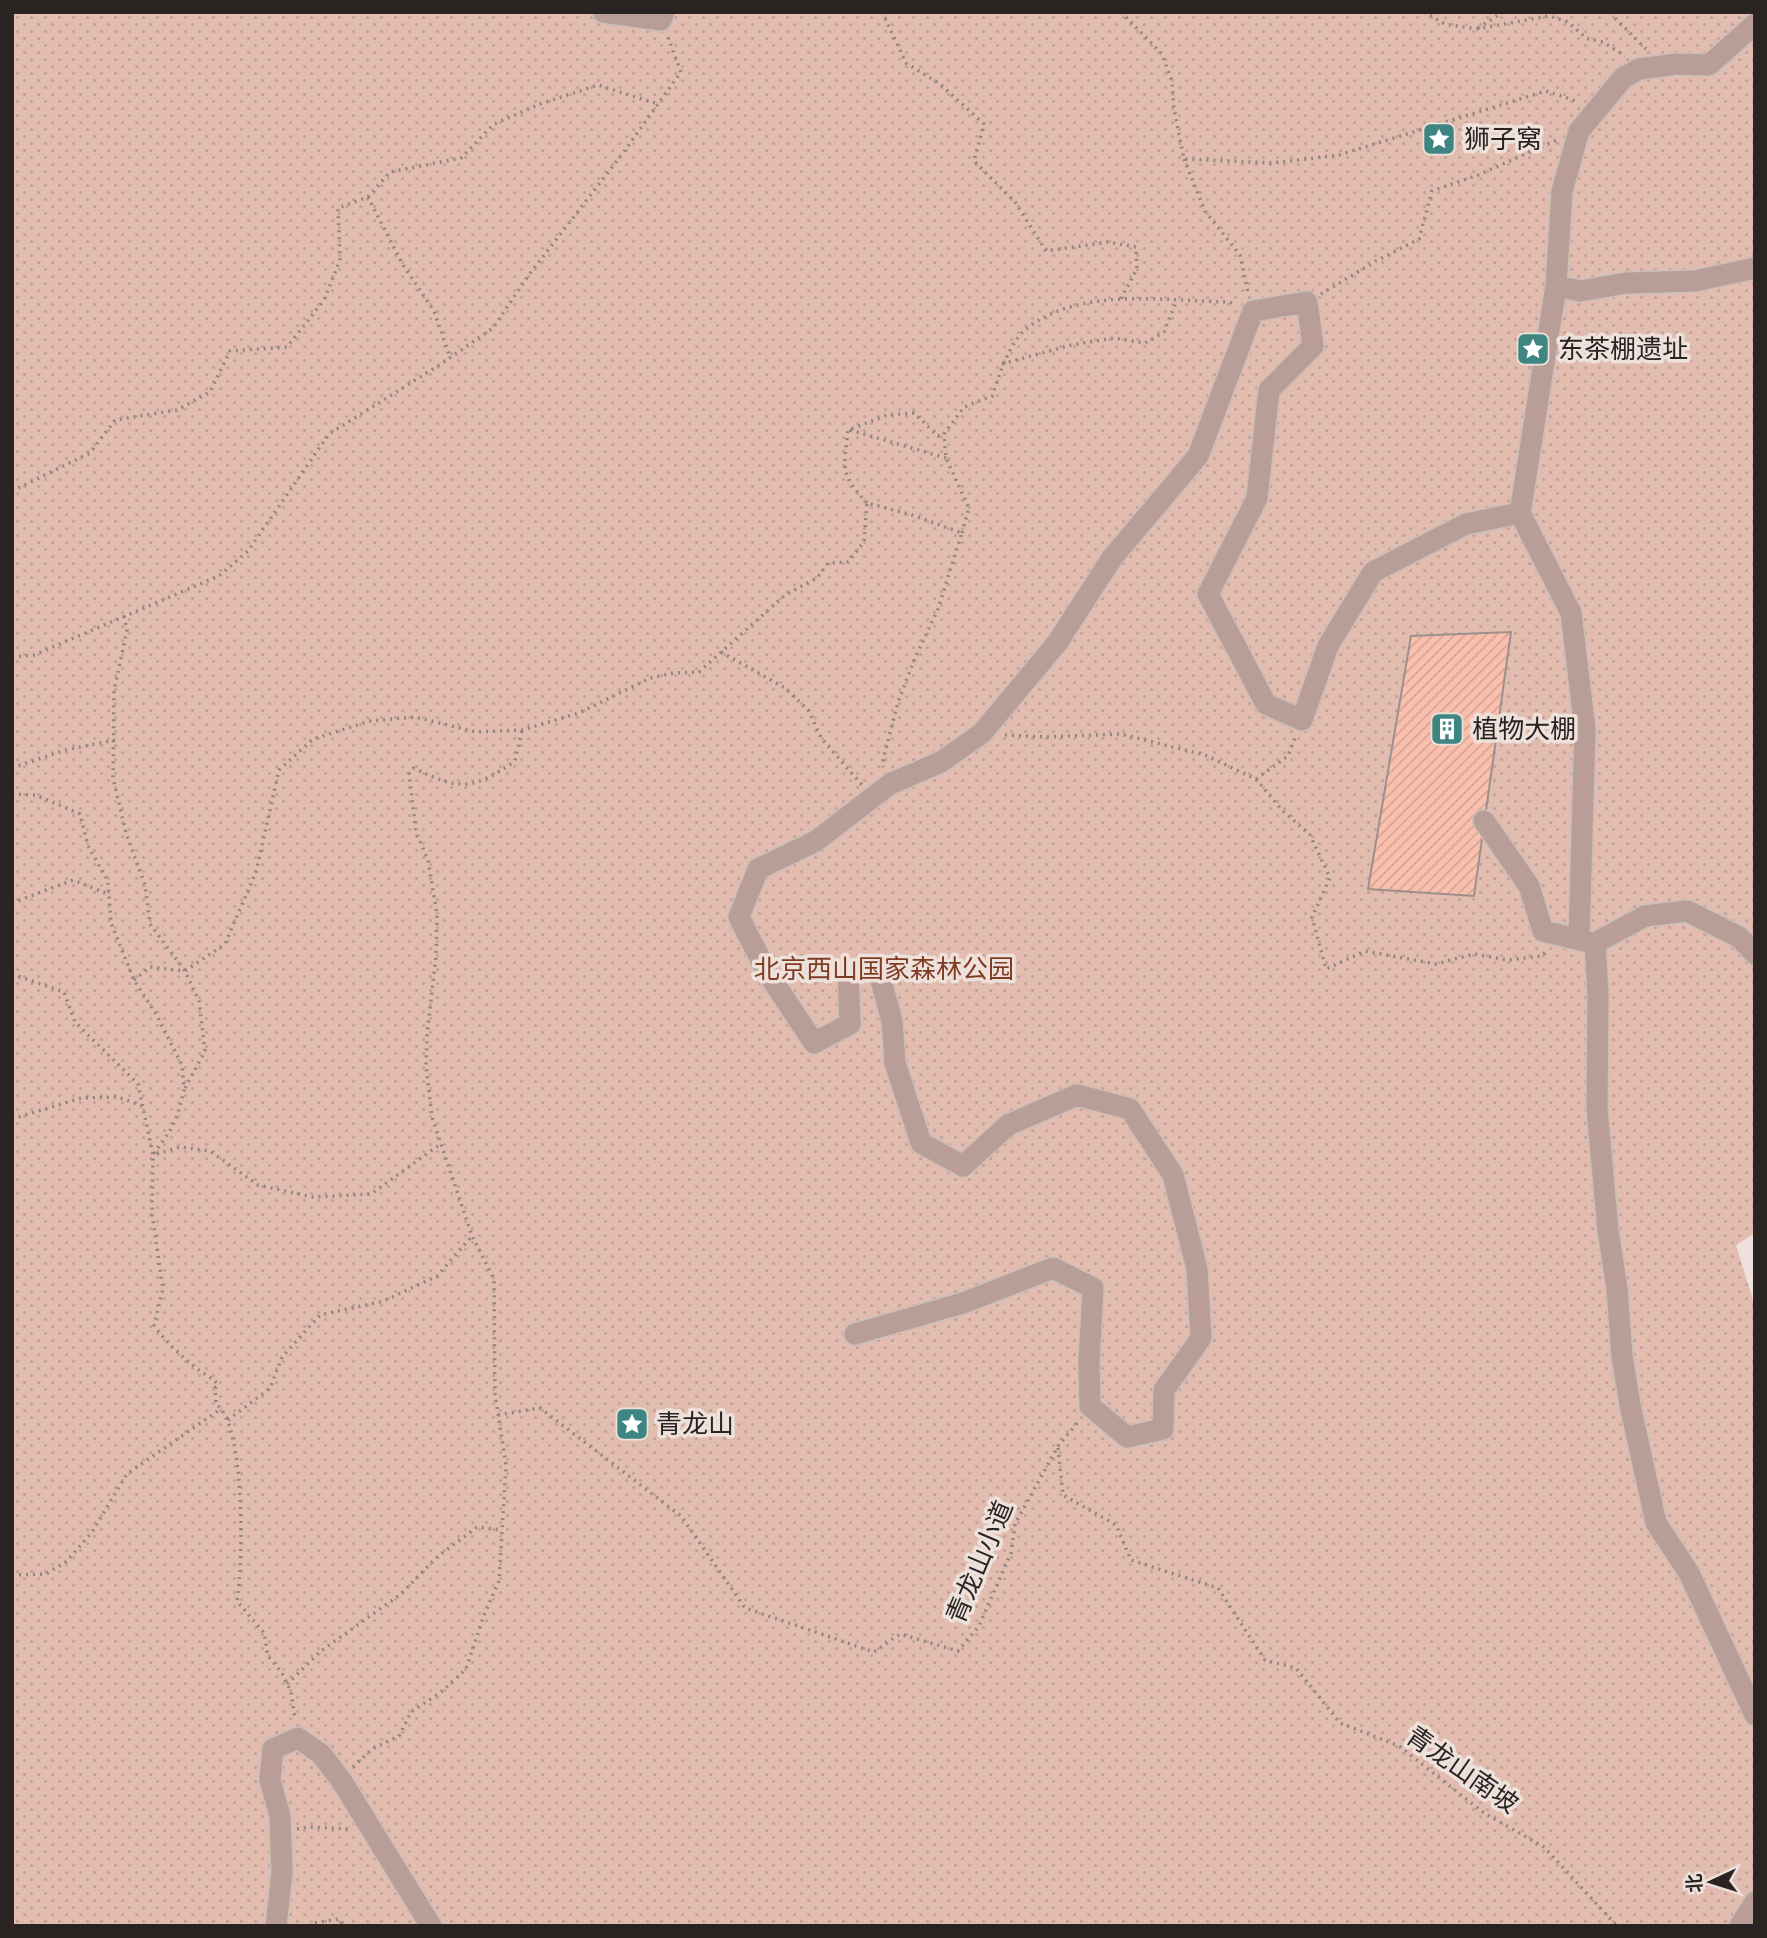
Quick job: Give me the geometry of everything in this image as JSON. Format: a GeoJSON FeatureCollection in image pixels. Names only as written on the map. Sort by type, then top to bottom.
{"type":"FeatureCollection","features":[{"type":"Feature","properties":{"kind":"lane"},"geometry":{"type":"LineString","coordinates":[[603,12],[662,16]]}},
{"type":"Feature","properties":{"kind":"lane"},"geometry":{"type":"LineString","coordinates":[[1755,24],[1709,65],[1639,69],[1623,78],[1579,131],[1562,191],[1556,286],[1520,513],[1571,613],[1585,729],[1587,941],[1598,994],[1597,1109],[1622,1356],[1630,1405],[1656,1523],[1689,1573],[1755,1716]]}},
{"type":"Feature","properties":{"kind":"lane"},"geometry":{"type":"LineString","coordinates":[[1556,286],[1580,291],[1626,283],[1695,281],[1755,268]]}},
{"type":"Feature","properties":{"kind":"lane"},"geometry":{"type":"LineString","coordinates":[[855,1334],[963,1303],[1053,1268],[1093,1288],[1089,1362],[1090,1406],[1127,1437],[1163,1429],[1164,1390],[1201,1338],[1197,1269],[1173,1175],[1130,1110],[1077,1095],[1008,1125],[963,1166],[921,1143],[895,1063],[892,1021],[877,966],[848,972],[850,1024],[814,1043],[767,972],[739,917],[758,869],[816,841],[881,791],[941,762],[982,733],[1057,643],[1112,558],[1198,456],[1253,311],[1307,302],[1312,346],[1269,390],[1257,498],[1208,594],[1266,704],[1302,720],[1328,646],[1373,572],[1466,524],[1520,513]]}},
{"type":"Feature","properties":{"kind":"lane"},"geometry":{"type":"LineString","coordinates":[[1484,821],[1529,886],[1543,931],[1587,941],[1646,916],[1687,911],[1738,937],[1755,954]]}},
{"type":"Feature","properties":{"kind":"lane"},"geometry":{"type":"LineString","coordinates":[[276,1926],[282,1873],[280,1815],[270,1780],[272,1749],[298,1738],[321,1754],[341,1780],[431,1926]]}},
{"type":"Feature","properties":{"kind":"lane"},"geometry":{"type":"LineString","coordinates":[[1740,1926],[1755,1902]]}},
{"type":"Feature","properties":{"kind":"path"},"geometry":{"type":"LineString","coordinates":[[881,12],[906,63],[940,84],[984,124],[974,161],[1015,202],[1046,251],[1108,242],[1136,247],[1137,269],[1120,300]]}},
{"type":"Feature","properties":{"kind":"path"},"geometry":{"type":"LineString","coordinates":[[1121,12],[1162,54],[1172,81],[1174,109],[1184,159],[1205,211],[1240,255],[1253,311]]}},
{"type":"Feature","properties":{"kind":"path"},"geometry":{"type":"LineString","coordinates":[[1424,12],[1445,24],[1476,29],[1549,16],[1568,22],[1586,38],[1603,41],[1639,69]]}},
{"type":"Feature","properties":{"kind":"path"},"geometry":{"type":"LineString","coordinates":[[1476,29],[1503,12]]}},
{"type":"Feature","properties":{"kind":"path"},"geometry":{"type":"LineString","coordinates":[[1612,12],[1663,66]]}},
{"type":"Feature","properties":{"kind":"path"},"geometry":{"type":"LineString","coordinates":[[12,657],[34,655],[219,576],[248,551],[329,435],[493,328],[528,276],[681,72],[662,16]]}},
{"type":"Feature","properties":{"kind":"path"},"geometry":{"type":"LineString","coordinates":[[12,491],[90,453],[115,420],[177,410],[210,391],[230,351],[287,347],[324,300],[340,260],[338,208],[368,197],[390,172],[461,158],[494,124],[540,104],[598,85],[657,104]]}},
{"type":"Feature","properties":{"kind":"path"},"geometry":{"type":"LineString","coordinates":[[1184,159],[1273,163],[1339,155],[1546,91],[1598,108]]}},
{"type":"Feature","properties":{"kind":"path"},"geometry":{"type":"LineString","coordinates":[[1307,302],[1419,239],[1432,191],[1478,175],[1579,131]]}},
{"type":"Feature","properties":{"kind":"path"},"geometry":{"type":"LineString","coordinates":[[368,197],[403,265],[434,311],[450,357]]}},
{"type":"Feature","properties":{"kind":"path"},"geometry":{"type":"LineString","coordinates":[[848,430],[887,415],[914,413],[938,436],[944,434],[964,407],[992,396],[1002,364],[1024,330],[1060,310],[1105,299],[1229,302],[1253,311]]}},
{"type":"Feature","properties":{"kind":"path"},"geometry":{"type":"LineString","coordinates":[[1002,364],[1071,345],[1114,338],[1145,343],[1164,332],[1176,302]]}},
{"type":"Feature","properties":{"kind":"path"},"geometry":{"type":"LineString","coordinates":[[848,430],[946,458]]}},
{"type":"Feature","properties":{"kind":"path"},"geometry":{"type":"LineString","coordinates":[[848,430],[844,470],[852,487],[867,503],[912,515],[962,533]]}},
{"type":"Feature","properties":{"kind":"path"},"geometry":{"type":"LineString","coordinates":[[881,791],[882,764],[898,702],[938,609],[969,509],[946,458],[944,434]]}},
{"type":"Feature","properties":{"kind":"path"},"geometry":{"type":"LineString","coordinates":[[134,980],[150,967],[185,971],[225,944],[256,872],[278,770],[313,739],[370,720],[415,718],[476,732],[522,730],[579,713],[650,678],[673,673],[699,672],[785,595],[817,578],[828,563],[848,562],[864,542],[867,503]]}},
{"type":"Feature","properties":{"kind":"path"},"geometry":{"type":"LineString","coordinates":[[124,616],[127,630],[114,691],[113,778],[126,832],[145,884],[150,924],[185,971],[199,1001],[205,1051],[184,1091],[170,1131],[153,1155]]}},
{"type":"Feature","properties":{"kind":"path"},"geometry":{"type":"LineString","coordinates":[[721,652],[785,688],[808,711],[821,738],[881,791]]}},
{"type":"Feature","properties":{"kind":"path"},"geometry":{"type":"LineString","coordinates":[[1256,779],[1289,756],[1302,720]]}},
{"type":"Feature","properties":{"kind":"path"},"geometry":{"type":"LineString","coordinates":[[341,1780],[372,1749],[399,1736],[411,1712],[441,1692],[466,1669],[499,1581],[506,1465],[495,1394],[494,1279],[472,1236],[432,1117],[426,1065],[436,957],[437,914],[428,860],[416,832],[409,773],[414,768],[438,780],[469,786],[490,779],[515,761],[522,730]]}},
{"type":"Feature","properties":{"kind":"path"},"geometry":{"type":"LineString","coordinates":[[982,733],[1045,737],[1121,734],[1205,755],[1256,779],[1281,808],[1310,835],[1330,878],[1312,917],[1326,969],[1365,951],[1436,964],[1474,954],[1507,960],[1542,956],[1558,934]]}},
{"type":"Feature","properties":{"kind":"path"},"geometry":{"type":"LineString","coordinates":[[12,768],[65,750],[115,740]]}},
{"type":"Feature","properties":{"kind":"path"},"geometry":{"type":"LineString","coordinates":[[12,794],[36,795],[80,814],[88,846],[108,881],[111,923],[134,980],[156,1014],[182,1065],[184,1091]]}},
{"type":"Feature","properties":{"kind":"path"},"geometry":{"type":"LineString","coordinates":[[12,903],[73,880],[109,894]]}},
{"type":"Feature","properties":{"kind":"path"},"geometry":{"type":"LineString","coordinates":[[12,974],[64,992],[75,1022],[138,1084],[153,1155],[152,1214],[163,1289],[154,1325],[197,1369],[217,1381],[216,1404],[222,1408],[228,1420],[238,1469],[242,1560],[237,1601],[264,1633],[268,1656],[287,1684],[298,1738]]}},
{"type":"Feature","properties":{"kind":"path"},"geometry":{"type":"LineString","coordinates":[[12,981],[22,976]]}},
{"type":"Feature","properties":{"kind":"path"},"geometry":{"type":"LineString","coordinates":[[12,1119],[81,1098],[118,1097],[143,1107]]}},
{"type":"Feature","properties":{"kind":"path"},"geometry":{"type":"LineString","coordinates":[[153,1155],[180,1147],[210,1151],[258,1185],[313,1197],[371,1194],[442,1143]]}},
{"type":"Feature","properties":{"kind":"path"},"geometry":{"type":"LineString","coordinates":[[228,1420],[270,1388],[282,1357],[320,1315],[384,1301],[437,1276],[472,1236]]}},
{"type":"Feature","properties":{"kind":"path","name":"青龙山小道"},"geometry":{"type":"LineString","coordinates":[[498,1415],[540,1408],[681,1516],[745,1608],[874,1652],[900,1634],[958,1651],[979,1626],[1011,1553],[1014,1524],[1058,1446],[1090,1406]]}},
{"type":"Feature","properties":{"kind":"path"},"geometry":{"type":"LineString","coordinates":[[12,1575],[46,1574],[67,1561],[92,1532],[127,1474],[222,1408]]}},
{"type":"Feature","properties":{"kind":"path","name":"青龙山南坡"},"geometry":{"type":"LineString","coordinates":[[1058,1446],[1063,1495],[1116,1525],[1131,1560],[1218,1588],[1265,1660],[1296,1668],[1340,1723],[1399,1746],[1484,1813],[1544,1847],[1617,1926]]}},
{"type":"Feature","properties":{"kind":"path"},"geometry":{"type":"LineString","coordinates":[[287,1684],[321,1651],[401,1594],[436,1558],[477,1527],[502,1530]]}},
{"type":"Feature","properties":{"kind":"path"},"geometry":{"type":"LineString","coordinates":[[281,1844],[293,1831],[307,1827],[372,1829]]}},
{"type":"Feature","properties":{"kind":"path"},"geometry":{"type":"LineString","coordinates":[[309,1926],[339,1919],[345,1926]]}},
{"type":"Feature","properties":{"kind":"green space","name":"北京西山国家森林公园"},"geometry":{"type":"Polygon","coordinates":[[[12,12],[1755,12],[1755,1233],[1736,1245],[1755,1306],[1755,1926],[12,1926],[12,12]]]}},
{"type":"Feature","properties":{"kind":"building","name":"植物大棚"},"geometry":{"type":"Polygon","coordinates":[[[1511,632],[1474,896],[1368,889],[1411,636],[1511,632]]]}},
{"type":"Feature","properties":{"kind":"place","name":"狮子窝"},"geometry":{"type":"Point","coordinates":[1439,139]}},
{"type":"Feature","properties":{"kind":"place","name":"东茶棚遗址"},"geometry":{"type":"Point","coordinates":[1533,349]}},
{"type":"Feature","properties":{"kind":"place","name":"植物大棚"},"geometry":{"type":"Point","coordinates":[1447,729]}},
{"type":"Feature","properties":{"kind":"place","name":"青龙山"},"geometry":{"type":"Point","coordinates":[632,1424]}}]}
